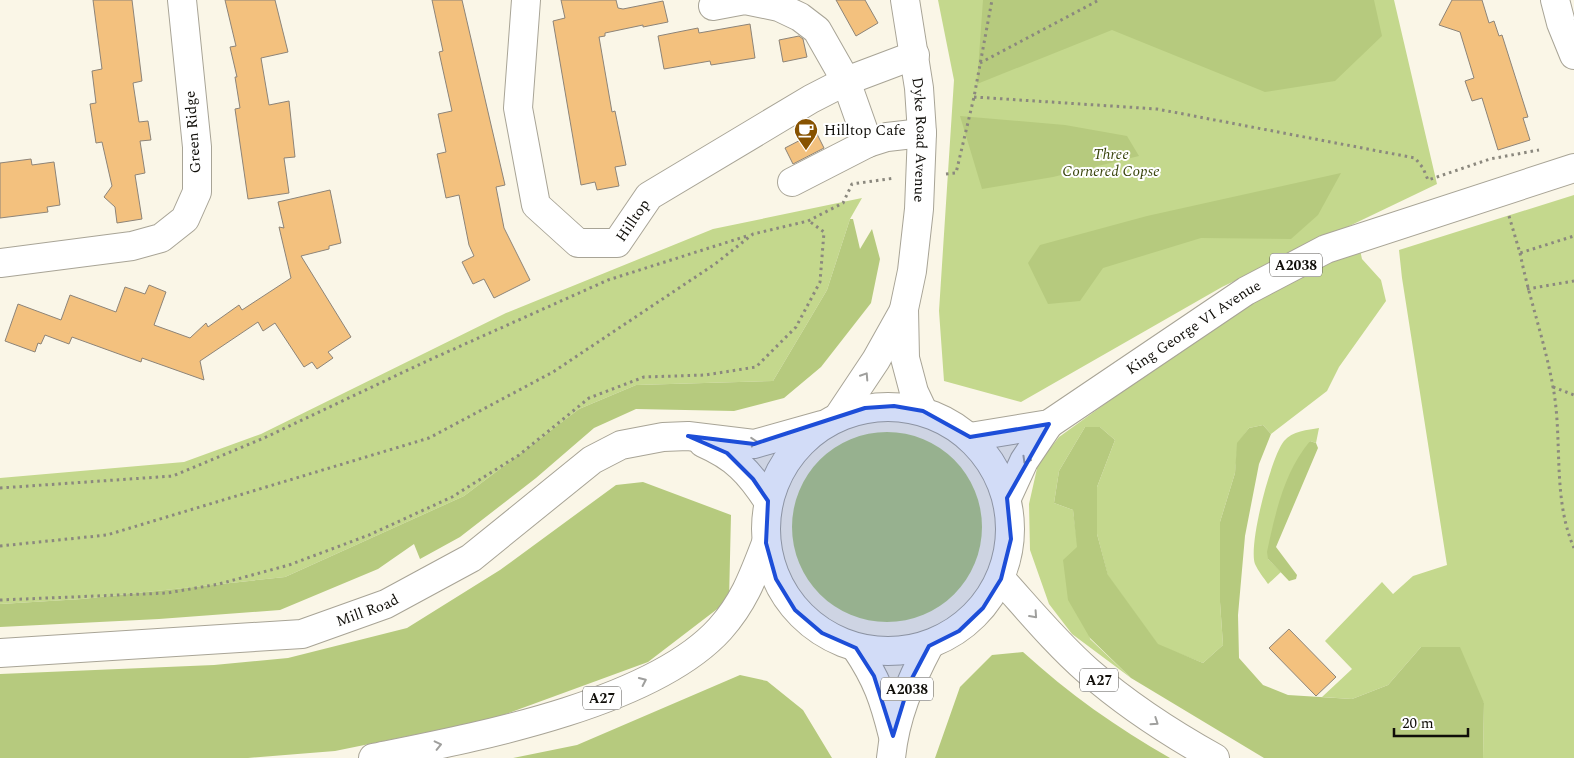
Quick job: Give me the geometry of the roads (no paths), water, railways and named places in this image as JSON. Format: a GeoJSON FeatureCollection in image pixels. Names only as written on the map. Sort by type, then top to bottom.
{"type":"FeatureCollection","features":[{"type":"Feature","properties":{"kind":"main road","name":"Green Ridge"},"geometry":{"type":"LineString","coordinates":[[0,263],[132,246],[161,238],[184,219],[196,192],[197,146],[182,0]]}},
{"type":"Feature","properties":{"kind":"main road","name":"Hilltop"},"geometry":{"type":"LineString","coordinates":[[526,0],[518,108],[536,205],[578,243],[617,243],[649,196],[811,99],[846,81],[915,55]]}},
{"type":"Feature","properties":{"kind":"main road"},"geometry":{"type":"LineString","coordinates":[[714,6],[745,0],[779,7],[817,30],[846,81],[868,142]]}},
{"type":"Feature","properties":{"kind":"main road","name":"Dyke Road Avenue"},"geometry":{"type":"LineString","coordinates":[[905,0],[922,109],[919,209],[912,271],[904,309],[905,358],[914,392],[923,411]]}},
{"type":"Feature","properties":{"kind":"main road"},"geometry":{"type":"LineString","coordinates":[[1555,0],[1566,38],[1574,55]]}},
{"type":"Feature","properties":{"kind":"main road"},"geometry":{"type":"LineString","coordinates":[[792,182],[868,142],[887,137],[922,133]]}},
{"type":"Feature","properties":{"kind":"main road","name":"King George VI Avenue"},"geometry":{"type":"LineString","coordinates":[[1007,498],[1024,461],[1048,424],[1246,291],[1326,248],[1574,168]]}},
{"type":"Feature","properties":{"kind":"main road","name":"Dyke Road Avenue"},"geometry":{"type":"LineString","coordinates":[[830,421],[876,360],[904,309]]}},
{"type":"Feature","properties":{"kind":"main road","name":"Mill Road"},"geometry":{"type":"LineString","coordinates":[[0,653],[302,634],[386,604],[471,558],[592,460],[621,445],[663,437],[688,436],[754,444],[866,408],[885,407],[923,411],[948,422],[970,437],[993,465],[1007,498]]}},
{"type":"Feature","properties":{"kind":"main road"},"geometry":{"type":"LineString","coordinates":[[830,421],[798,446],[780,472],[768,502],[766,543],[776,578],[795,610],[822,633],[856,648],[892,653],[928,646],[959,631],[984,608],[1001,579],[1011,539],[1007,498]]}},
{"type":"Feature","properties":{"kind":"main road","name":"King George VI Avenue"},"geometry":{"type":"LineString","coordinates":[[970,437],[1048,424]]}},
{"type":"Feature","properties":{"kind":"main road","name":"Mill Road"},"geometry":{"type":"LineString","coordinates":[[688,436],[726,453],[754,479],[768,502]]}},
{"type":"Feature","properties":{"kind":"main road","name":"A27"},"geometry":{"type":"LineString","coordinates":[[373,758],[470,738],[524,723],[599,699],[662,672],[691,655],[720,629],[748,592],[766,543]]}},
{"type":"Feature","properties":{"kind":"main road","name":"A27"},"geometry":{"type":"LineString","coordinates":[[1001,579],[1055,639],[1088,670],[1129,704],[1175,735],[1215,758]]}},
{"type":"Feature","properties":{"kind":"main road","name":"A2038"},"geometry":{"type":"LineString","coordinates":[[892,747],[909,684],[928,646]]}},
{"type":"Feature","properties":{"kind":"main road","name":"A2038"},"geometry":{"type":"LineString","coordinates":[[856,648],[874,676],[884,701],[892,747]]}},
{"type":"Feature","properties":{"kind":"place","name":"Hilltop Cafe"},"geometry":{"type":"Point","coordinates":[806,151]}},
{"type":"Feature","properties":{"kind":"park label","name":"Three Cornered Copse"},"geometry":{"type":"Point","coordinates":[1111,162]}}]}
